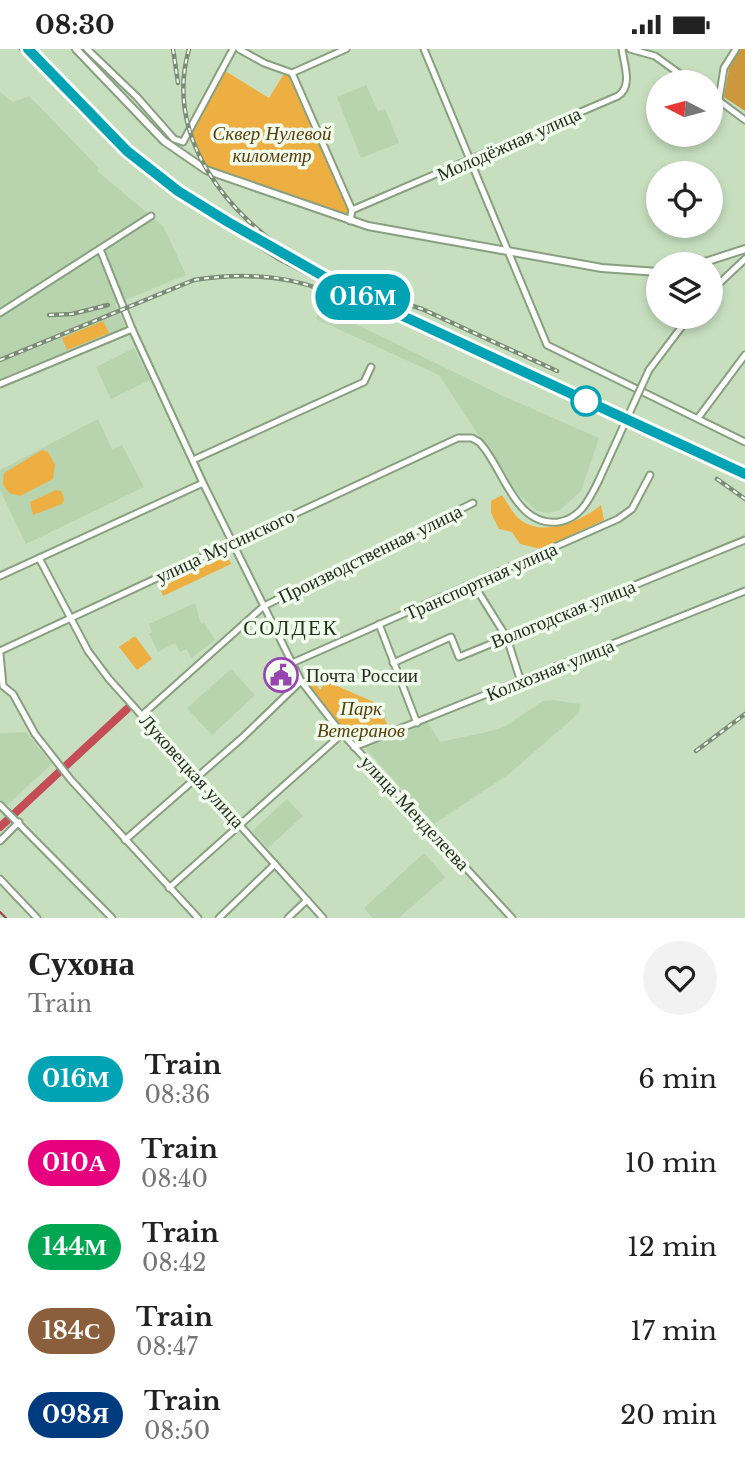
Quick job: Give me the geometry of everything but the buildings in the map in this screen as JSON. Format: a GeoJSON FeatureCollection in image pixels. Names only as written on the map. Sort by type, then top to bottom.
{"type":"FeatureCollection","features":[{"type":"Feature","properties":{"kind":"main road"},"geometry":{"type":"LineString","coordinates":[[76,49],[144,122],[193,163],[349,221],[510,253],[602,268],[646,271]]}},
{"type":"Feature","properties":{"kind":"main road"},"geometry":{"type":"LineString","coordinates":[[723,256],[745,249]]}},
{"type":"Feature","properties":{"kind":"street"},"geometry":{"type":"LineString","coordinates":[[87,49],[137,97],[174,139],[183,142],[233,49]]}},
{"type":"Feature","properties":{"kind":"street"},"geometry":{"type":"LineString","coordinates":[[239,49],[292,73],[352,210],[349,221]]}},
{"type":"Feature","properties":{"kind":"street"},"geometry":{"type":"LineString","coordinates":[[292,73],[345,49]]}},
{"type":"Feature","properties":{"kind":"street"},"geometry":{"type":"LineString","coordinates":[[424,49],[547,345],[745,442]]}},
{"type":"Feature","properties":{"kind":"street","name":"Молодёжная улица"},"geometry":{"type":"LineString","coordinates":[[352,210],[622,93],[627,83],[622,49]]}},
{"type":"Feature","properties":{"kind":"street"},"geometry":{"type":"LineString","coordinates":[[630,49],[655,57],[674,70]]}},
{"type":"Feature","properties":{"kind":"street"},"geometry":{"type":"LineString","coordinates":[[655,57],[657,49]]}},
{"type":"Feature","properties":{"kind":"street"},"geometry":{"type":"LineString","coordinates":[[723,74],[736,49]]}},
{"type":"Feature","properties":{"kind":"street"},"geometry":{"type":"LineString","coordinates":[[723,102],[745,120]]}},
{"type":"Feature","properties":{"kind":"street"},"geometry":{"type":"LineString","coordinates":[[0,313],[151,216]]}},
{"type":"Feature","properties":{"kind":"street","name":"улица Менделеева"},"geometry":{"type":"LineString","coordinates":[[100,249],[132,329],[203,483],[301,681],[342,734],[512,918]]}},
{"type":"Feature","properties":{"kind":"street"},"geometry":{"type":"LineString","coordinates":[[723,280],[745,259]]}},
{"type":"Feature","properties":{"kind":"street"},"geometry":{"type":"LineString","coordinates":[[0,384],[132,329]]}},
{"type":"Feature","properties":{"kind":"street","name":"улица Мусинского"},"geometry":{"type":"LineString","coordinates":[[0,653],[69,618],[450,441],[472,438],[487,452],[511,493],[530,515],[555,522],[579,512],[598,482],[649,370],[680,329]]}},
{"type":"Feature","properties":{"kind":"street"},"geometry":{"type":"LineString","coordinates":[[698,418],[745,355]]}},
{"type":"Feature","properties":{"kind":"street"},"geometry":{"type":"LineString","coordinates":[[193,460],[364,381],[371,367]]}},
{"type":"Feature","properties":{"kind":"street","name":"Транспортная улица"},"geometry":{"type":"LineString","coordinates":[[292,663],[474,585],[618,519],[632,509],[650,475]]}},
{"type":"Feature","properties":{"kind":"street"},"geometry":{"type":"LineString","coordinates":[[0,576],[203,483]]}},
{"type":"Feature","properties":{"kind":"street","name":"Производственная улица"},"geometry":{"type":"LineString","coordinates":[[142,715],[264,606],[473,503]]}},
{"type":"Feature","properties":{"kind":"street","name":"Вологодская улица"},"geometry":{"type":"LineString","coordinates":[[393,663],[451,637],[459,657],[745,540]]}},
{"type":"Feature","properties":{"kind":"street","name":"Луковецкая улица"},"geometry":{"type":"LineString","coordinates":[[39,558],[90,655],[323,918]]}},
{"type":"Feature","properties":{"kind":"street"},"geometry":{"type":"LineString","coordinates":[[474,585],[506,638],[521,682]]}},
{"type":"Feature","properties":{"kind":"street","name":"Колхозная улица"},"geometry":{"type":"LineString","coordinates":[[354,747],[745,591]]}},
{"type":"Feature","properties":{"kind":"street"},"geometry":{"type":"LineString","coordinates":[[379,624],[417,723]]}},
{"type":"Feature","properties":{"kind":"street"},"geometry":{"type":"LineString","coordinates":[[0,653],[3,686],[13,694],[29,726],[66,774],[198,918]]}},
{"type":"Feature","properties":{"kind":"street"},"geometry":{"type":"LineString","coordinates":[[125,840],[234,745],[301,681]]}},
{"type":"Feature","properties":{"kind":"street"},"geometry":{"type":"LineString","coordinates":[[169,888],[342,734]]}},
{"type":"Feature","properties":{"kind":"street"},"geometry":{"type":"LineString","coordinates":[[3,807],[112,918]]}},
{"type":"Feature","properties":{"kind":"street"},"geometry":{"type":"LineString","coordinates":[[0,841],[19,822]]}},
{"type":"Feature","properties":{"kind":"street"},"geometry":{"type":"LineString","coordinates":[[219,918],[275,864]]}},
{"type":"Feature","properties":{"kind":"street"},"geometry":{"type":"LineString","coordinates":[[0,879],[37,918]]}},
{"type":"Feature","properties":{"kind":"street"},"geometry":{"type":"LineString","coordinates":[[288,918],[307,900]]}},
{"type":"Feature","properties":{"kind":"shaded area"},"geometry":{"type":"Polygon","coordinates":[[[741,49],[745,49],[745,111],[724,97],[729,68],[741,49]]]}},
{"type":"Feature","properties":{"kind":"shaded area"},"geometry":{"type":"Polygon","coordinates":[[[366,85],[378,111],[385,109],[399,143],[361,158],[337,97],[366,85]]]}},
{"type":"Feature","properties":{"kind":"shaded area"},"geometry":{"type":"Polygon","coordinates":[[[0,92],[13,102],[29,96],[99,168],[97,171],[163,226],[186,275],[115,304],[126,328],[0,380],[0,92]]]}},
{"type":"Feature","properties":{"kind":"shaded area"},"geometry":{"type":"Polygon","coordinates":[[[321,307],[503,396],[599,438],[581,491],[560,510],[548,513],[537,511],[515,491],[439,375],[316,319],[321,307]]]}},
{"type":"Feature","properties":{"kind":"shaded area"},"geometry":{"type":"Polygon","coordinates":[[[134,348],[150,380],[111,399],[96,367],[134,348]]]}},
{"type":"Feature","properties":{"kind":"shaded area"},"geometry":{"type":"Polygon","coordinates":[[[98,419],[112,449],[122,445],[144,487],[26,544],[0,490],[0,470],[98,419]]]}},
{"type":"Feature","properties":{"kind":"shaded area"},"geometry":{"type":"Polygon","coordinates":[[[195,603],[201,624],[204,623],[215,640],[192,658],[186,649],[180,652],[175,643],[158,652],[149,634],[152,632],[149,624],[195,603]]]}},
{"type":"Feature","properties":{"kind":"shaded area"},"geometry":{"type":"Polygon","coordinates":[[[231,669],[255,695],[212,735],[187,708],[231,669]]]}},
{"type":"Feature","properties":{"kind":"shaded area"},"geometry":{"type":"Polygon","coordinates":[[[543,701],[580,704],[579,713],[509,774],[434,824],[364,747],[397,736],[426,720],[440,742],[487,732],[504,727],[543,701]]]}},
{"type":"Feature","properties":{"kind":"shaded area"},"geometry":{"type":"Polygon","coordinates":[[[26,732],[52,764],[7,805],[0,799],[0,733],[26,732]]]}},
{"type":"Feature","properties":{"kind":"shaded area"},"geometry":{"type":"Polygon","coordinates":[[[287,799],[303,816],[268,848],[252,831],[287,799]]]}},
{"type":"Feature","properties":{"kind":"shaded area"},"geometry":{"type":"Polygon","coordinates":[[[424,853],[445,877],[399,918],[373,918],[364,908],[424,853]]]}},
{"type":"Feature","properties":{"kind":"green space","name":"Сквер Нулевой километр"},"geometry":{"type":"Polygon","coordinates":[[[222,69],[269,98],[285,72],[292,73],[352,210],[350,221],[206,170],[191,132],[222,69]]]}},
{"type":"Feature","properties":{"kind":"green space"},"geometry":{"type":"Polygon","coordinates":[[[103,321],[109,333],[67,350],[62,338],[103,321]]]}},
{"type":"Feature","properties":{"kind":"green space"},"geometry":{"type":"Polygon","coordinates":[[[42,450],[48,452],[55,465],[53,479],[20,496],[9,493],[3,484],[4,473],[42,450]]]}},
{"type":"Feature","properties":{"kind":"green space"},"geometry":{"type":"Polygon","coordinates":[[[56,490],[61,491],[64,499],[62,504],[33,515],[30,502],[56,490]]]}},
{"type":"Feature","properties":{"kind":"green space"},"geometry":{"type":"Polygon","coordinates":[[[502,495],[518,518],[538,527],[572,522],[601,505],[604,520],[541,549],[520,544],[512,532],[499,529],[491,513],[491,501],[502,495]]]}},
{"type":"Feature","properties":{"kind":"green space"},"geometry":{"type":"Polygon","coordinates":[[[227,554],[231,564],[163,596],[159,586],[227,554]]]}},
{"type":"Feature","properties":{"kind":"green space"},"geometry":{"type":"Polygon","coordinates":[[[135,636],[152,659],[137,670],[119,647],[135,636]]]}},
{"type":"Feature","properties":{"kind":"green space","name":"Парк Ветеранов"},"geometry":{"type":"Polygon","coordinates":[[[314,681],[320,690],[326,681],[378,704],[388,726],[368,740],[358,740],[350,736],[318,704],[318,697],[310,686],[314,681]]]}},
{"type":"Feature","properties":{"kind":"waterway"},"geometry":{"type":"LineString","coordinates":[[0,827],[127,709]]}},
{"type":"Feature","properties":{"kind":"waterway"},"geometry":{"type":"LineString","coordinates":[[0,912],[6,918]]}},
{"type":"Feature","properties":{"kind":"railway"},"geometry":{"type":"LineString","coordinates":[[21,49],[124,156],[176,194],[279,259],[348,295],[745,478]]}},
{"type":"Feature","properties":{"kind":"railway"},"geometry":{"type":"LineString","coordinates":[[173,49],[178,83]]}},
{"type":"Feature","properties":{"kind":"railway"},"geometry":{"type":"LineString","coordinates":[[189,49],[184,82],[186,113],[194,143],[208,171],[226,197],[248,220],[299,259]]}},
{"type":"Feature","properties":{"kind":"railway"},"geometry":{"type":"LineString","coordinates":[[0,360],[194,280],[259,276],[323,290]]}},
{"type":"Feature","properties":{"kind":"railway"},"geometry":{"type":"LineString","coordinates":[[342,283],[422,309],[557,371]]}},
{"type":"Feature","properties":{"kind":"railway"},"geometry":{"type":"LineString","coordinates":[[49,315],[72,314],[108,305]]}},
{"type":"Feature","properties":{"kind":"railway"},"geometry":{"type":"LineString","coordinates":[[717,479],[745,499]]}},
{"type":"Feature","properties":{"kind":"railway"},"geometry":{"type":"LineString","coordinates":[[696,751],[745,714]]}},
{"type":"Feature","properties":{"kind":"train","name":"016М"},"geometry":{"type":"LineString","coordinates":[[28,49],[127,151],[202,207],[351,292],[745,474]]}},
{"type":"Feature","properties":{"kind":"place","name":"Почта России"},"geometry":{"type":"Point","coordinates":[281,675]}},
{"type":"Feature","properties":{"kind":"district","name":"СОЛДЕК"},"geometry":{"type":"Point","coordinates":[291,628]}}]}
